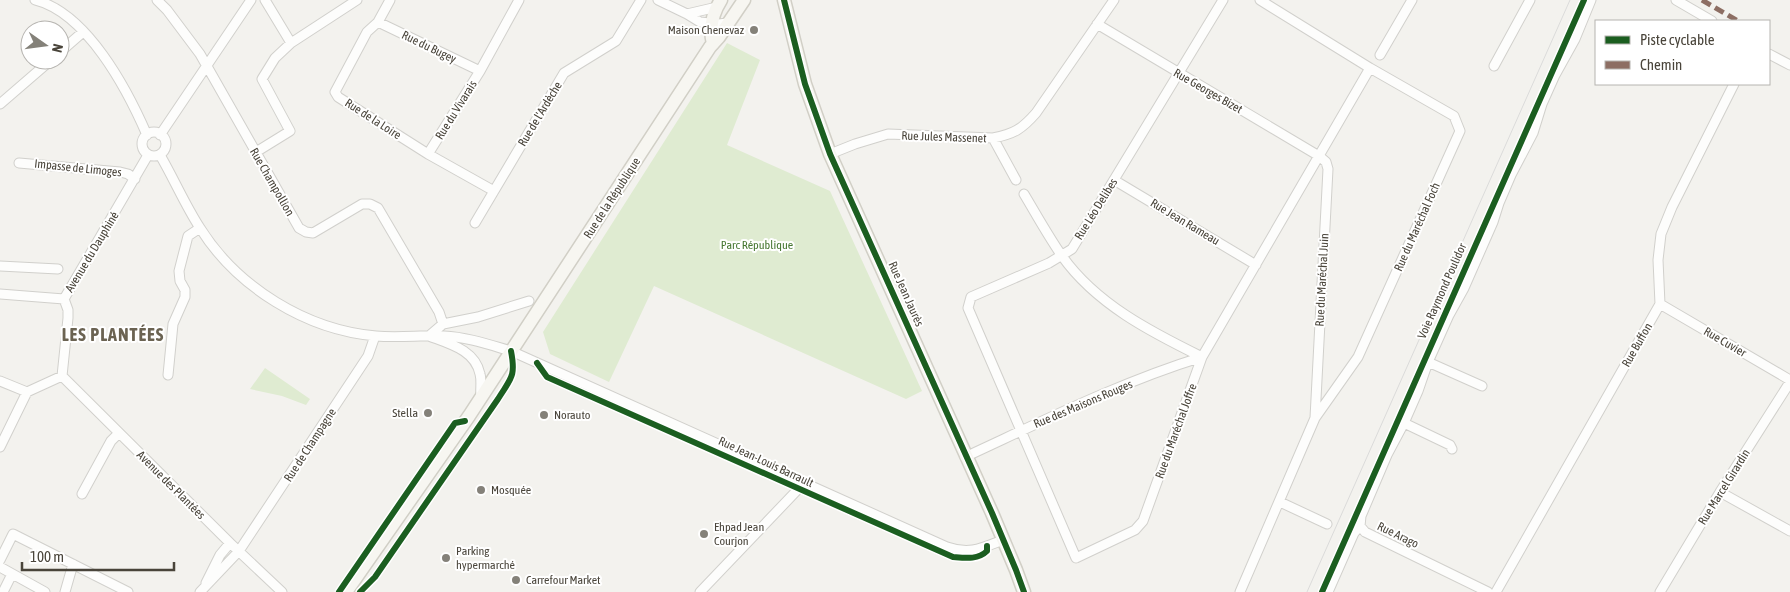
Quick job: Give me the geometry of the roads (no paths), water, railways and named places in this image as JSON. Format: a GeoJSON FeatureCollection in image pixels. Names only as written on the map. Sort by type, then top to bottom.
{"type":"FeatureCollection","features":[{"type":"Feature","properties":{"kind":"main road","name":"Rue de la République"},"geometry":{"type":"LineString","coordinates":[[346,592],[481,397],[713,44],[744,0]]}},
{"type":"Feature","properties":{"kind":"main road","name":"Rue Jean Jaurès"},"geometry":{"type":"LineString","coordinates":[[784,0],[805,84],[830,154],[1003,540],[1024,592]]}},
{"type":"Feature","properties":{"kind":"main road"},"geometry":{"type":"LineString","coordinates":[[713,44],[710,33],[711,23],[719,3]]}},
{"type":"Feature","properties":{"kind":"main road","name":"Rue de la République"},"geometry":{"type":"LineString","coordinates":[[357,592],[481,412],[511,351]]}},
{"type":"Feature","properties":{"kind":"street"},"geometry":{"type":"LineString","coordinates":[[35,0],[46,3],[75,23],[94,42],[113,70],[147,135]]}},
{"type":"Feature","properties":{"kind":"street","name":"Rue Champollion"},"geometry":{"type":"LineString","coordinates":[[157,0],[178,25],[206,65],[299,228],[313,233],[362,204],[370,204],[378,208],[438,312],[443,324]]}},
{"type":"Feature","properties":{"kind":"street"},"geometry":{"type":"LineString","coordinates":[[160,135],[251,0]]}},
{"type":"Feature","properties":{"kind":"street"},"geometry":{"type":"LineString","coordinates":[[265,0],[291,43]]}},
{"type":"Feature","properties":{"kind":"street"},"geometry":{"type":"LineString","coordinates":[[256,152],[290,132],[262,79],[275,58],[291,43],[357,0]]}},
{"type":"Feature","properties":{"kind":"street","name":"Rue de la Loire"},"geometry":{"type":"LineString","coordinates":[[390,0],[378,22],[367,32],[335,92],[338,97],[428,154]]}},
{"type":"Feature","properties":{"kind":"street","name":"Rue du Vivarais"},"geometry":{"type":"LineString","coordinates":[[494,191],[428,154],[480,71],[519,0]]}},
{"type":"Feature","properties":{"kind":"street","name":"Rue de l'Ardèche"},"geometry":{"type":"LineString","coordinates":[[475,223],[564,73],[616,41],[641,0]]}},
{"type":"Feature","properties":{"kind":"street"},"geometry":{"type":"LineString","coordinates":[[658,0],[695,20],[727,23]]}},
{"type":"Feature","properties":{"kind":"street","name":"Rue Jules Massenet"},"geometry":{"type":"LineString","coordinates":[[830,154],[888,134],[993,138],[1008,135],[1023,128],[1036,113],[1114,0]]}},
{"type":"Feature","properties":{"kind":"street","name":"Rue Léo Delibes"},"geometry":{"type":"LineString","coordinates":[[1022,430],[968,308],[972,296],[1049,263],[1072,249],[1223,0]]}},
{"type":"Feature","properties":{"kind":"street"},"geometry":{"type":"LineString","coordinates":[[1260,0],[1370,68],[1320,156]]}},
{"type":"Feature","properties":{"kind":"street"},"geometry":{"type":"LineString","coordinates":[[1380,55],[1412,0]]}},
{"type":"Feature","properties":{"kind":"street"},"geometry":{"type":"LineString","coordinates":[[1494,66],[1530,0]]}},
{"type":"Feature","properties":{"kind":"street","name":"Rue Arago"},"geometry":{"type":"LineString","coordinates":[[1488,592],[1365,532],[1360,526],[1361,516],[1387,454],[1404,423],[1449,315],[1464,288],[1493,222],[1511,175],[1532,133],[1542,104],[1575,39],[1591,0]]}},
{"type":"Feature","properties":{"kind":"street"},"geometry":{"type":"LineString","coordinates":[[1676,0],[1710,20]]}},
{"type":"Feature","properties":{"kind":"street"},"geometry":{"type":"LineString","coordinates":[[687,14],[719,3]]}},
{"type":"Feature","properties":{"kind":"street","name":"Rue du Bugey"},"geometry":{"type":"LineString","coordinates":[[378,22],[480,71]]}},
{"type":"Feature","properties":{"kind":"street","name":"Rue Georges Bizet"},"geometry":{"type":"LineString","coordinates":[[1098,24],[1178,74],[1320,156]]}},
{"type":"Feature","properties":{"kind":"street"},"geometry":{"type":"LineString","coordinates":[[70,43],[83,32]]}},
{"type":"Feature","properties":{"kind":"street"},"geometry":{"type":"LineString","coordinates":[[1770,55],[1790,66]]}},
{"type":"Feature","properties":{"kind":"street","name":"Rue du Maréchal Foch"},"geometry":{"type":"LineString","coordinates":[[1315,418],[1358,356],[1460,131],[1454,116],[1370,68]]}},
{"type":"Feature","properties":{"kind":"street"},"geometry":{"type":"LineString","coordinates":[[0,104],[39,70]]}},
{"type":"Feature","properties":{"kind":"street"},"geometry":{"type":"LineString","coordinates":[[1660,304],[1658,260],[1661,234],[1672,207],[1733,85]]}},
{"type":"Feature","properties":{"kind":"street"},"geometry":{"type":"LineString","coordinates":[[153,133],[160,135],[166,145],[163,152],[156,156],[148,155],[142,145],[144,138],[153,133]]}},
{"type":"Feature","properties":{"kind":"street"},"geometry":{"type":"LineString","coordinates":[[993,138],[1016,180]]}},
{"type":"Feature","properties":{"kind":"street","name":"Rue Jean-Louis Barrault"},"geometry":{"type":"LineString","coordinates":[[160,154],[200,228],[229,266],[284,307],[328,327],[375,336],[462,338],[511,351],[956,550],[972,551],[1003,540]]}},
{"type":"Feature","properties":{"kind":"street","name":"Avenue du Dauphiné"},"geometry":{"type":"LineString","coordinates":[[62,376],[68,318],[68,310],[64,299],[148,155]]}},
{"type":"Feature","properties":{"kind":"street","name":"Rue du Maréchal Joffre"},"geometry":{"type":"LineString","coordinates":[[1022,430],[1076,558],[1135,530],[1143,521],[1202,357],[1320,156]]}},
{"type":"Feature","properties":{"kind":"street","name":"Rue du Maréchal Juin"},"geometry":{"type":"LineString","coordinates":[[1240,592],[1315,418],[1328,170],[1326,162],[1320,156]]}},
{"type":"Feature","properties":{"kind":"street","name":"Impasse de Limoges"},"geometry":{"type":"LineString","coordinates":[[19,163],[120,172],[128,174],[135,179]]}},
{"type":"Feature","properties":{"kind":"street","name":"Rue Jean Rameau"},"geometry":{"type":"LineString","coordinates":[[1114,180],[1256,265]]}},
{"type":"Feature","properties":{"kind":"street"},"geometry":{"type":"LineString","coordinates":[[1024,194],[1062,256],[1090,288],[1141,326],[1202,357]]}},
{"type":"Feature","properties":{"kind":"street"},"geometry":{"type":"LineString","coordinates":[[168,375],[173,324],[185,297],[185,290],[180,281],[179,271],[188,236],[200,228]]}},
{"type":"Feature","properties":{"kind":"street"},"geometry":{"type":"LineString","coordinates":[[0,266],[58,269]]}},
{"type":"Feature","properties":{"kind":"street"},"geometry":{"type":"LineString","coordinates":[[0,294],[64,299]]}},
{"type":"Feature","properties":{"kind":"street"},"geometry":{"type":"LineString","coordinates":[[481,397],[480,375],[476,364],[463,349],[430,336],[443,324],[478,317],[529,301]]}},
{"type":"Feature","properties":{"kind":"street","name":"Rue Cuvier"},"geometry":{"type":"LineString","coordinates":[[1660,304],[1790,381]]}},
{"type":"Feature","properties":{"kind":"street","name":"Rue Buffon"},"geometry":{"type":"LineString","coordinates":[[1496,592],[1660,304]]}},
{"type":"Feature","properties":{"kind":"street","name":"Rue de Champagne"},"geometry":{"type":"LineString","coordinates":[[202,589],[239,552],[368,356],[375,336]]}},
{"type":"Feature","properties":{"kind":"street","name":"Rue des Maisons Rouges"},"geometry":{"type":"LineString","coordinates":[[965,457],[1022,430],[1166,368],[1202,357]]}},
{"type":"Feature","properties":{"kind":"street"},"geometry":{"type":"LineString","coordinates":[[1428,362],[1482,386]]}},
{"type":"Feature","properties":{"kind":"street"},"geometry":{"type":"LineString","coordinates":[[0,447],[28,392],[62,376]]}},
{"type":"Feature","properties":{"kind":"street","name":"Avenue des Plantées"},"geometry":{"type":"LineString","coordinates":[[62,376],[230,544],[282,592]]}},
{"type":"Feature","properties":{"kind":"street"},"geometry":{"type":"LineString","coordinates":[[0,381],[28,392]]}},
{"type":"Feature","properties":{"kind":"street","name":"Rue Marcel Girardin"},"geometry":{"type":"LineString","coordinates":[[1660,592],[1790,381]]}},
{"type":"Feature","properties":{"kind":"street"},"geometry":{"type":"LineString","coordinates":[[1404,423],[1450,445],[1452,448]]}},
{"type":"Feature","properties":{"kind":"street"},"geometry":{"type":"LineString","coordinates":[[82,494],[111,441],[119,432]]}},
{"type":"Feature","properties":{"kind":"street"},"geometry":{"type":"LineString","coordinates":[[700,592],[804,483]]}},
{"type":"Feature","properties":{"kind":"street"},"geometry":{"type":"LineString","coordinates":[[1720,492],[1790,531]]}},
{"type":"Feature","properties":{"kind":"street"},"geometry":{"type":"LineString","coordinates":[[1280,502],[1327,524]]}},
{"type":"Feature","properties":{"kind":"street"},"geometry":{"type":"LineString","coordinates":[[1328,592],[1354,533],[1360,526]]}},
{"type":"Feature","properties":{"kind":"street"},"geometry":{"type":"LineString","coordinates":[[0,560],[13,534],[128,592]]}},
{"type":"Feature","properties":{"kind":"street"},"geometry":{"type":"LineString","coordinates":[[202,589],[220,554],[230,544]]}},
{"type":"Feature","properties":{"kind":"street"},"geometry":{"type":"LineString","coordinates":[[65,592],[73,564]]}},
{"type":"Feature","properties":{"kind":"street"},"geometry":{"type":"LineString","coordinates":[[0,567],[45,592]]}},
{"type":"Feature","properties":{"kind":"street"},"geometry":{"type":"LineString","coordinates":[[3,592],[12,574]]}},
{"type":"Feature","properties":{"kind":"tram line"},"geometry":{"type":"LineString","coordinates":[[1307,592],[1570,0]]}},
{"type":"Feature","properties":{"kind":"place","name":"Maison Chenevaz"},"geometry":{"type":"Point","coordinates":[754,30]}},
{"type":"Feature","properties":{"kind":"place","name":"Stella"},"geometry":{"type":"Point","coordinates":[428,413]}},
{"type":"Feature","properties":{"kind":"place","name":"Norauto"},"geometry":{"type":"Point","coordinates":[544,415]}},
{"type":"Feature","properties":{"kind":"place","name":"Mosquée"},"geometry":{"type":"Point","coordinates":[481,490]}},
{"type":"Feature","properties":{"kind":"place","name":"Ehpad Jean Courjon"},"geometry":{"type":"Point","coordinates":[704,534]}},
{"type":"Feature","properties":{"kind":"place","name":"Parking hypermarché"},"geometry":{"type":"Point","coordinates":[446,558]}},
{"type":"Feature","properties":{"kind":"place","name":"Carrefour Market"},"geometry":{"type":"Point","coordinates":[516,580]}},
{"type":"Feature","properties":{"kind":"district","name":"LES PLANTÉES"},"geometry":{"type":"Point","coordinates":[113,335]}},
{"type":"Feature","properties":{"kind":"park label","name":"Parc République"},"geometry":{"type":"Point","coordinates":[757,245]}}]}
